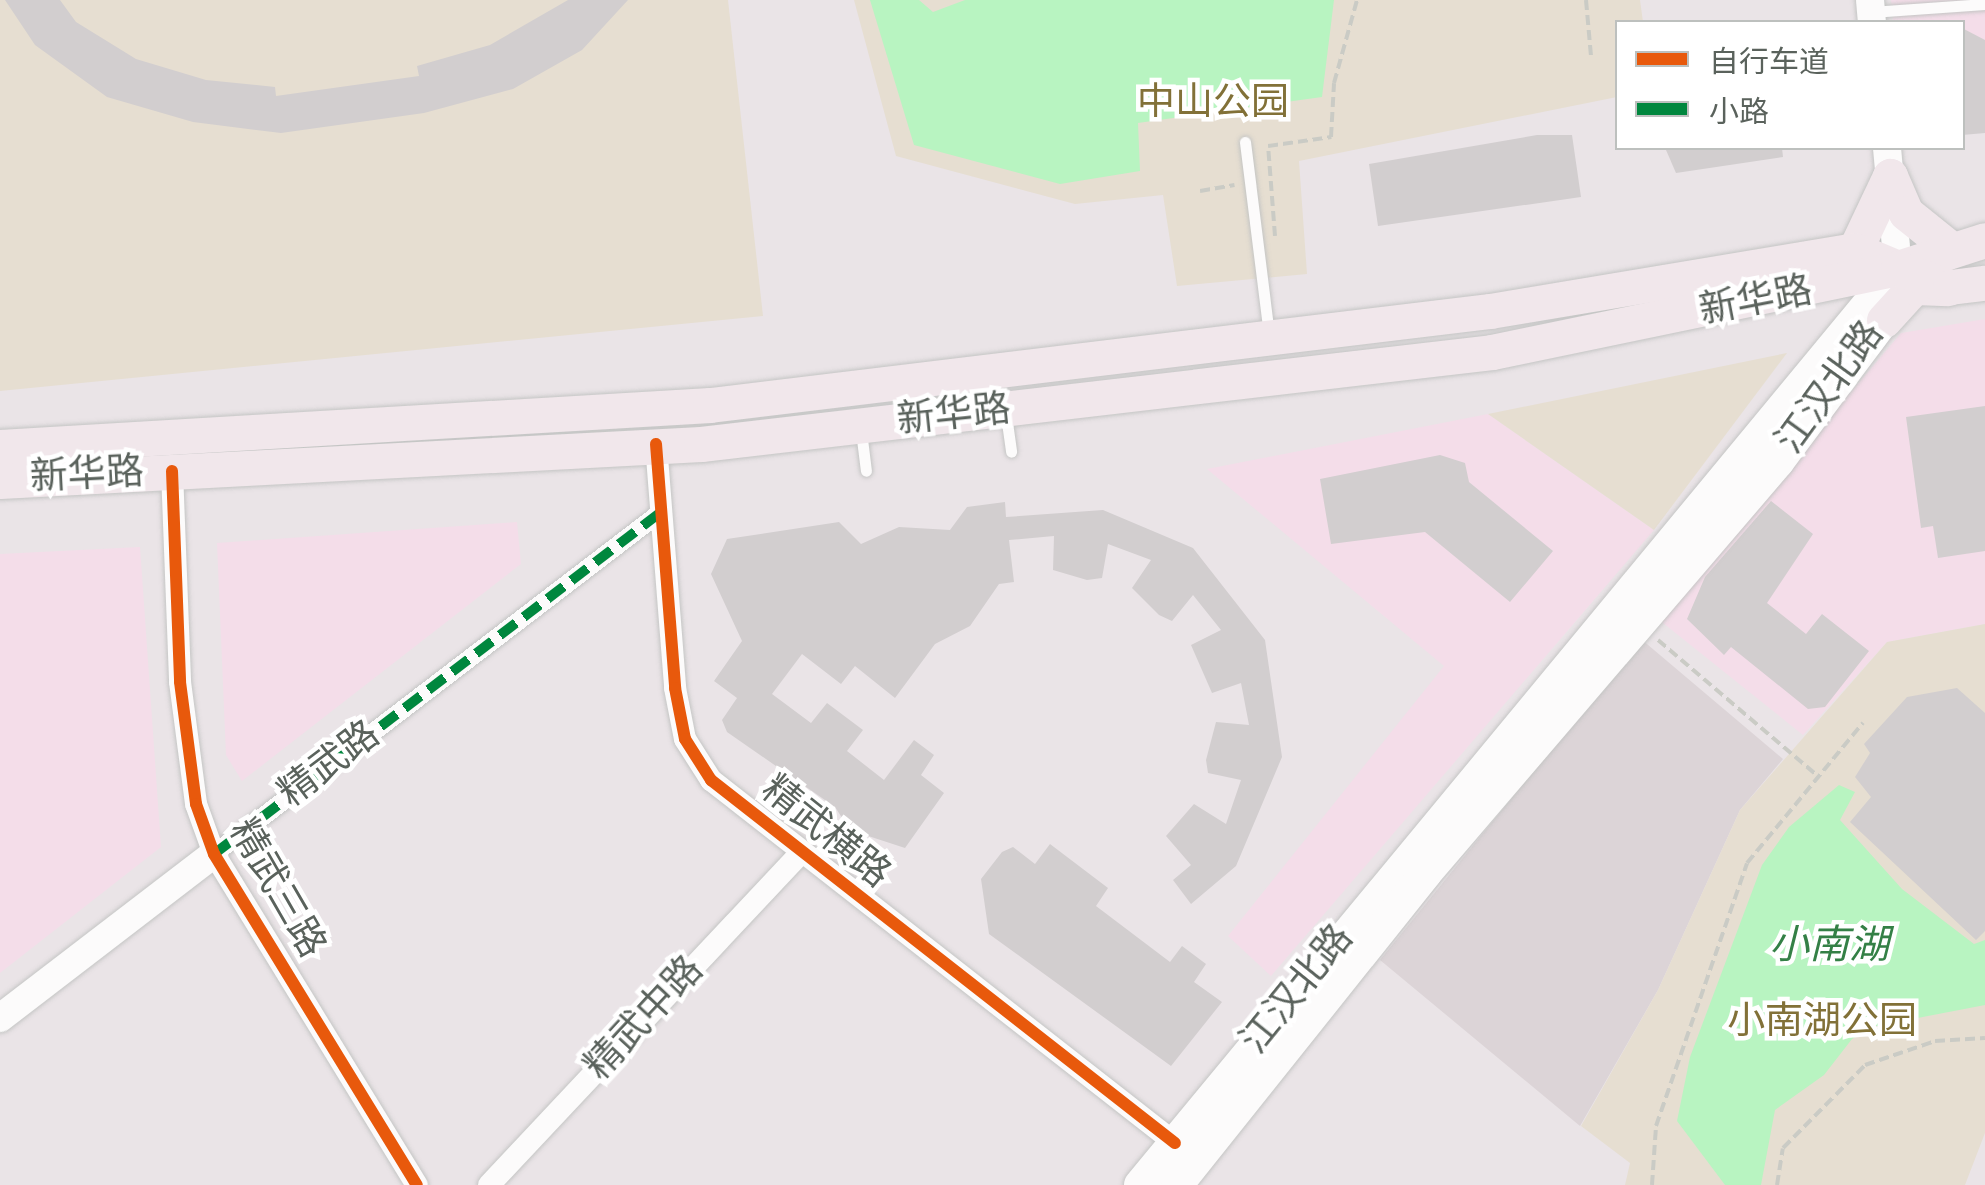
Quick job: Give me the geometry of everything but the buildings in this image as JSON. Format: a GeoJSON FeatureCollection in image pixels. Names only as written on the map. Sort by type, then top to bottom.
{"type":"FeatureCollection","features":[{"type":"Feature","properties":{"kind":"main road"},"geometry":{"type":"LineString","coordinates":[[1888,162],[1906,213],[1946,245]]}},
{"type":"Feature","properties":{"kind":"main road"},"geometry":{"type":"LineString","coordinates":[[1888,162],[1861,292],[1914,286],[1950,288]]}},
{"type":"Feature","properties":{"kind":"main road"},"geometry":{"type":"LineString","coordinates":[[1898,268],[1946,245],[1985,240]]}},
{"type":"Feature","properties":{"kind":"main road","name":"新华路"},"geometry":{"type":"LineString","coordinates":[[1,455],[172,471],[656,444],[861,426],[1492,352],[1861,292],[1898,268],[1950,288],[1985,283]]}},
{"type":"Feature","properties":{"kind":"main road","name":"江汉北路"},"geometry":{"type":"LineString","coordinates":[[1140,1185],[1861,292],[1898,268]]}},
{"type":"Feature","properties":{"kind":"main road","name":"新华路"},"geometry":{"type":"LineString","coordinates":[[1,455],[710,405],[1269,340],[1861,292]]}},
{"type":"Feature","properties":{"kind":"main road","name":"江汉北路"},"geometry":{"type":"LineString","coordinates":[[1177,1185],[1638,625],[1861,292]]}},
{"type":"Feature","properties":{"kind":"street"},"geometry":{"type":"LineString","coordinates":[[1888,162],[1898,268]]}},
{"type":"Feature","properties":{"kind":"street","name":"精武横路"},"geometry":{"type":"LineString","coordinates":[[656,444],[685,739],[711,780],[800,854],[1175,1144]]}},
{"type":"Feature","properties":{"kind":"street","name":"精武三路"},"geometry":{"type":"LineString","coordinates":[[172,471],[187,756],[214,854],[417,1185]]}},
{"type":"Feature","properties":{"kind":"street","name":"精武路"},"geometry":{"type":"LineString","coordinates":[[0,1018],[661,512]]}},
{"type":"Feature","properties":{"kind":"street","name":"精武中路"},"geometry":{"type":"LineString","coordinates":[[489,1185],[800,854]]}},
{"type":"Feature","properties":{"kind":"lane"},"geometry":{"type":"LineString","coordinates":[[1871,12],[1985,4]]}},
{"type":"Feature","properties":{"kind":"lane"},"geometry":{"type":"LineString","coordinates":[[1245,142],[1269,340]]}},
{"type":"Feature","properties":{"kind":"lane"},"geometry":{"type":"LineString","coordinates":[[1006,410],[1012,452]]}},
{"type":"Feature","properties":{"kind":"lane"},"geometry":{"type":"LineString","coordinates":[[861,426],[866,471]]}},
{"type":"Feature","properties":{"kind":"path"},"geometry":{"type":"LineString","coordinates":[[1276,252],[1268,146],[1332,137],[1334,83],[1357,0]]}},
{"type":"Feature","properties":{"kind":"path"},"geometry":{"type":"LineString","coordinates":[[1586,0],[1592,56]]}},
{"type":"Feature","properties":{"kind":"path"},"geometry":{"type":"LineString","coordinates":[[1638,625],[1818,776]]}},
{"type":"Feature","properties":{"kind":"path"},"geometry":{"type":"LineString","coordinates":[[1652,1185],[1656,1126],[1747,863],[1863,723]]}},
{"type":"Feature","properties":{"kind":"path"},"geometry":{"type":"LineString","coordinates":[[1777,1185],[1784,1148],[1864,1066],[1935,1041],[1985,1038]]}},
{"type":"Feature","properties":{"kind":"shaded area"},"geometry":{"type":"Polygon","coordinates":[[[1891,0],[1985,0],[1985,120],[1965,122],[1965,20],[1893,20],[1891,0]]]}},
{"type":"Feature","properties":{"kind":"shaded area"},"geometry":{"type":"Polygon","coordinates":[[[1985,319],[1985,624],[1887,642],[1803,735],[1658,619],[1901,333],[1985,319]]]}},
{"type":"Feature","properties":{"kind":"shaded area"},"geometry":{"type":"Polygon","coordinates":[[[1488,414],[1654,530],[1271,976],[1228,936],[1444,666],[1207,469],[1488,414]]]}},
{"type":"Feature","properties":{"kind":"shaded area"},"geometry":{"type":"Polygon","coordinates":[[[517,522],[521,564],[242,781],[226,755],[217,543],[517,522]]]}},
{"type":"Feature","properties":{"kind":"shaded area"},"geometry":{"type":"Polygon","coordinates":[[[140,547],[161,847],[0,973],[0,554],[140,547]]]}},
{"type":"Feature","properties":{"kind":"shaded area"},"geometry":{"type":"Polygon","coordinates":[[[1641,639],[1783,759],[1740,810],[1658,990],[1580,1126],[1380,960],[1641,639]]]}},
{"type":"Feature","properties":{"kind":"green space"},"geometry":{"type":"Polygon","coordinates":[[[0,0],[728,0],[763,316],[0,391],[0,0]]]}},
{"type":"Feature","properties":{"kind":"green space","name":"中山公园"},"geometry":{"type":"Polygon","coordinates":[[[854,0],[1640,0],[1643,20],[1615,20],[1615,97],[1299,161],[1307,274],[1177,286],[1163,195],[1075,204],[896,156],[854,0]]]}},
{"type":"Feature","properties":{"kind":"green space"},"geometry":{"type":"Polygon","coordinates":[[[1787,353],[1654,530],[1488,414],[1787,353]]]}},
{"type":"Feature","properties":{"kind":"green space","name":"小南湖公园"},"geometry":{"type":"Polygon","coordinates":[[[1985,624],[1985,1133],[1965,1185],[1625,1185],[1630,1163],[1581,1126],[1658,990],[1740,810],[1887,642],[1985,624]]]}},
{"type":"Feature","properties":{"kind":"water"},"geometry":{"type":"Polygon","coordinates":[[[870,0],[919,0],[933,12],[965,0],[1334,0],[1322,97],[1138,123],[1140,171],[1060,184],[914,145],[870,0]]]}},
{"type":"Feature","properties":{"kind":"water","name":"小南湖"},"geometry":{"type":"Polygon","coordinates":[[[1839,785],[1855,792],[1840,820],[1902,889],[1974,944],[1985,940],[1985,1005],[1871,1027],[1852,1039],[1824,1075],[1775,1110],[1761,1185],[1725,1185],[1677,1121],[1690,1057],[1762,865],[1789,827],[1839,785]]]}},
{"type":"Feature","properties":{"kind":"marked path"},"geometry":{"type":"LineString","coordinates":[[214,854],[661,512]]}},
{"type":"Feature","properties":{"kind":"cycle path"},"geometry":{"type":"LineString","coordinates":[[656,444],[675,688],[685,739],[711,780],[1175,1143]]}},
{"type":"Feature","properties":{"kind":"cycle path"},"geometry":{"type":"LineString","coordinates":[[172,471],[180,682],[196,804],[214,854],[417,1185]]}}]}
